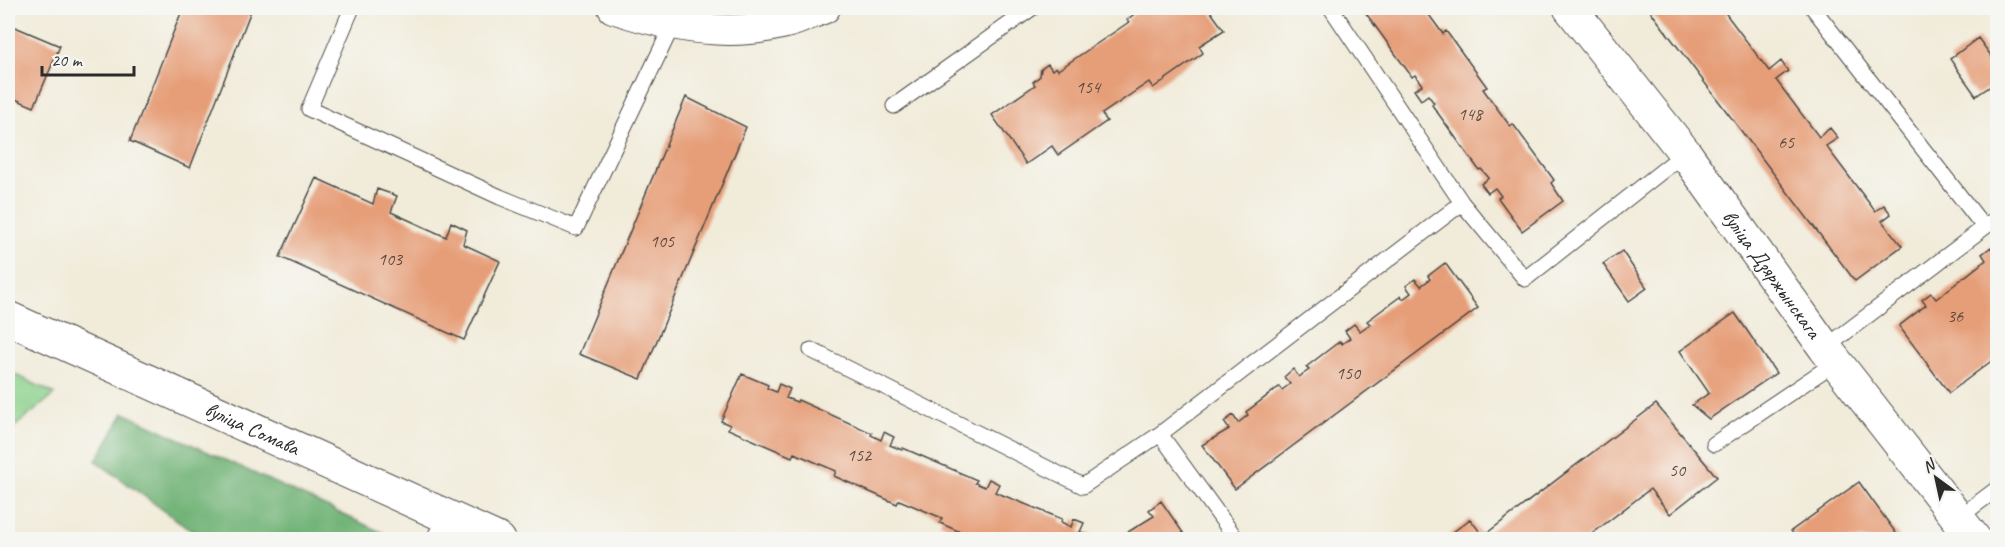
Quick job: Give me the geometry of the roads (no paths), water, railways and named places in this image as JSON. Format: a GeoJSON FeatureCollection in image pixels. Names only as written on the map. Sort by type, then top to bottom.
{"type":"FeatureCollection","features":[{"type":"Feature","properties":{"kind":"street"},"geometry":{"type":"LineString","coordinates":[[613,8],[672,26],[721,30],[786,23],[825,8]]}},
{"type":"Feature","properties":{"kind":"street","name":"вуліца Дзяржынскага"},"geometry":{"type":"LineString","coordinates":[[1570,8],[1685,153],[1830,355],[1966,529]]}},
{"type":"Feature","properties":{"kind":"street","name":"вуліца Сомава"},"geometry":{"type":"LineString","coordinates":[[8,318],[440,527],[499,540]]}},
{"type":"Feature","properties":{"kind":"lane"},"geometry":{"type":"LineString","coordinates":[[352,8],[309,109],[500,197],[576,228],[672,26]]}},
{"type":"Feature","properties":{"kind":"lane"},"geometry":{"type":"LineString","coordinates":[[894,106],[1032,8]]}},
{"type":"Feature","properties":{"kind":"lane"},"geometry":{"type":"LineString","coordinates":[[1331,8],[1462,203],[1525,279],[1685,153]]}},
{"type":"Feature","properties":{"kind":"lane"},"geometry":{"type":"LineString","coordinates":[[1813,8],[1984,227]]}},
{"type":"Feature","properties":{"kind":"lane"},"geometry":{"type":"LineString","coordinates":[[811,350],[1083,486],[1160,434],[1462,203]]}},
{"type":"Feature","properties":{"kind":"lane"},"geometry":{"type":"LineString","coordinates":[[1714,444],[1830,355],[1998,217]]}},
{"type":"Feature","properties":{"kind":"lane"},"geometry":{"type":"LineString","coordinates":[[1160,434],[1237,540]]}},
{"type":"Feature","properties":{"kind":"lane"},"geometry":{"type":"LineString","coordinates":[[1966,529],[1998,488]]}}]}
